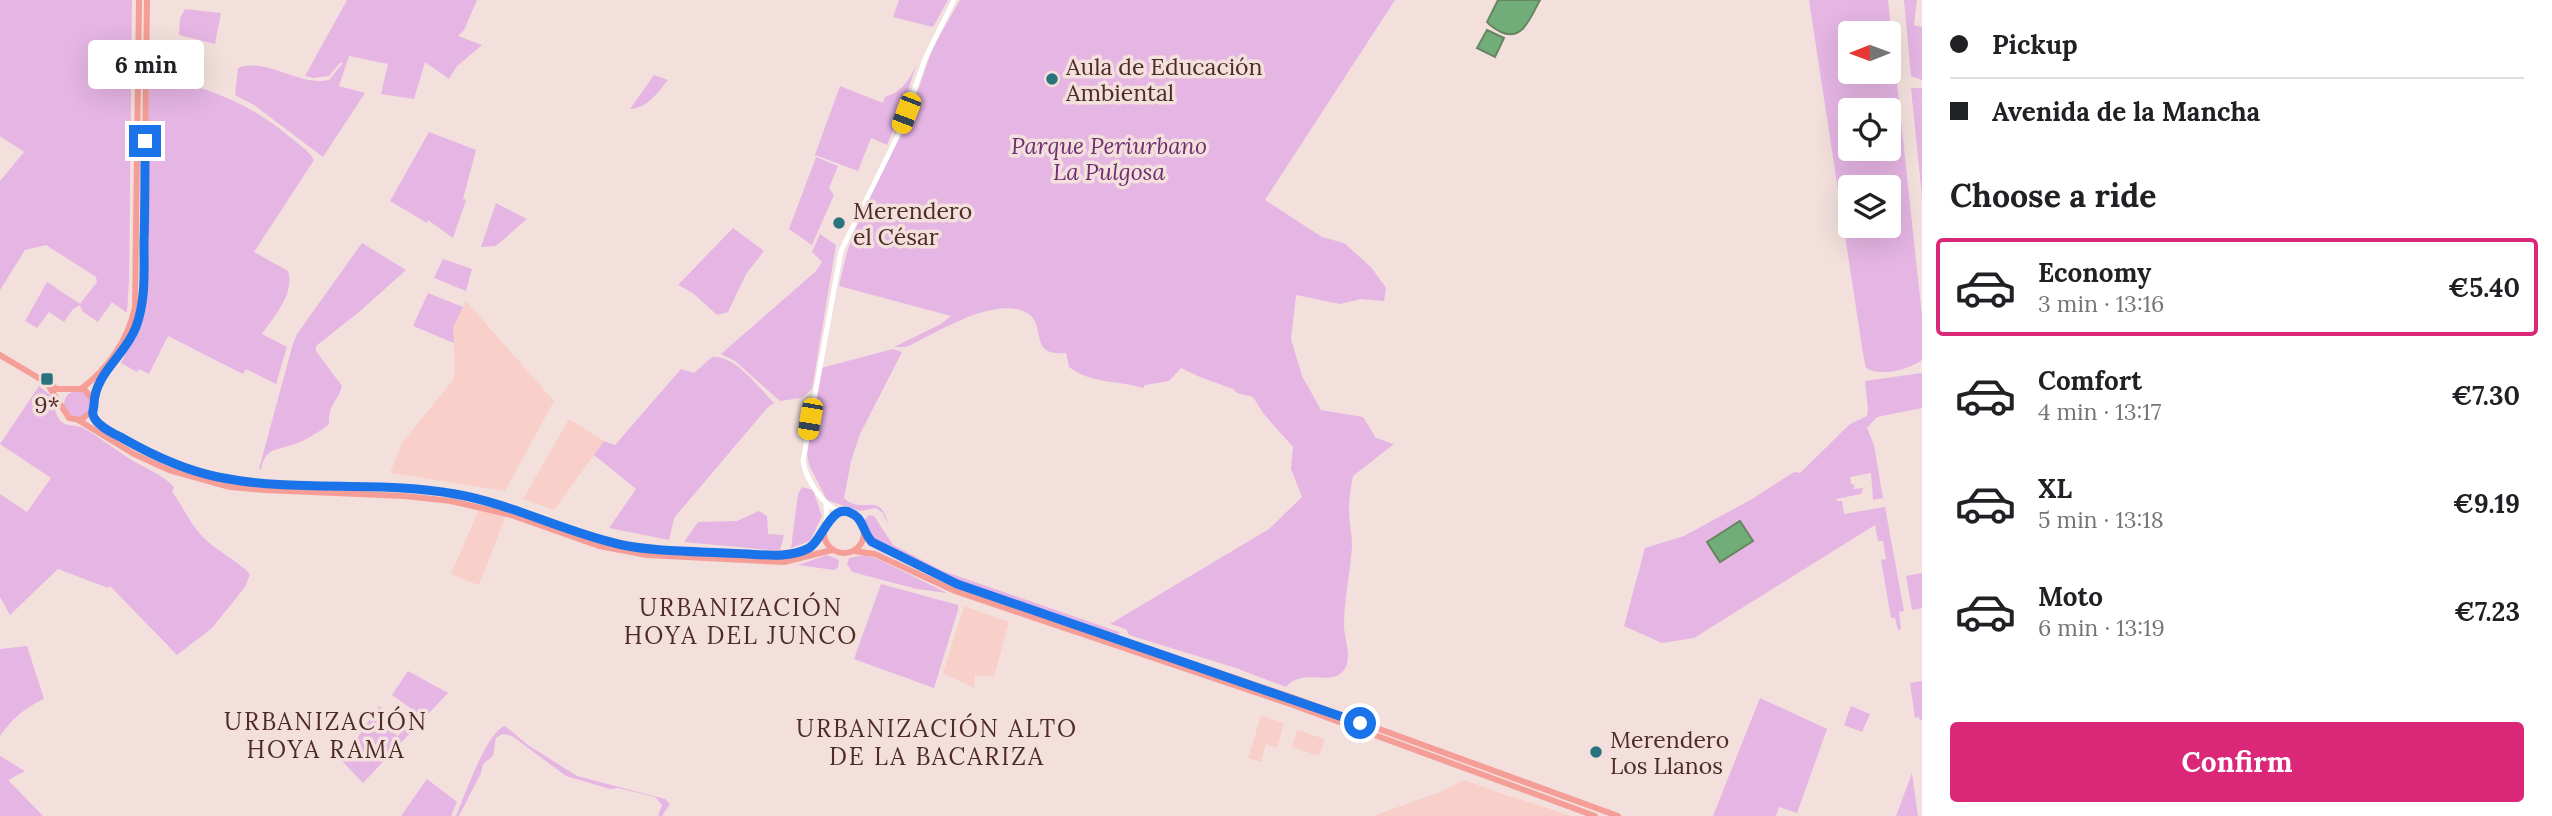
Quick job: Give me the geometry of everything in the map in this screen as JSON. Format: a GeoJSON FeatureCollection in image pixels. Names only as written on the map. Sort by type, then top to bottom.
{"type":"FeatureCollection","features":[{"type":"Feature","properties":{"kind":"main road"},"geometry":{"type":"LineString","coordinates":[[0,355],[48,386],[72,389],[86,385],[112,357],[130,325],[135,307],[139,0]]}},
{"type":"Feature","properties":{"kind":"main road"},"geometry":{"type":"LineString","coordinates":[[147,0],[143,300],[132,337],[94,390],[92,411],[97,423],[139,448],[174,464],[209,475],[271,483],[397,488],[453,494],[505,506],[621,544],[783,555],[811,547],[831,517],[843,513],[857,518],[866,537],[878,546],[957,584],[1294,698],[1618,816]]}},
{"type":"Feature","properties":{"kind":"main road"},"geometry":{"type":"LineString","coordinates":[[86,385],[93,400]]}},
{"type":"Feature","properties":{"kind":"main road"},"geometry":{"type":"LineString","coordinates":[[48,386],[69,418],[78,420],[134,454],[169,470],[230,487],[451,501],[511,515],[599,546],[648,555],[784,562],[832,550]]}},
{"type":"Feature","properties":{"kind":"main road"},"geometry":{"type":"LineString","coordinates":[[62,407],[65,395],[72,389]]}},
{"type":"Feature","properties":{"kind":"main road"},"geometry":{"type":"LineString","coordinates":[[78,420],[88,417],[92,411]]}},
{"type":"Feature","properties":{"kind":"main road"},"geometry":{"type":"LineString","coordinates":[[824,529],[825,542],[832,550],[844,554],[854,551],[875,554],[955,591],[1293,705],[1595,816]]}},
{"type":"Feature","properties":{"kind":"main road"},"geometry":{"type":"LineString","coordinates":[[854,551],[862,542],[864,531]]}},
{"type":"Feature","properties":{"kind":"street"},"geometry":{"type":"LineString","coordinates":[[824,529],[828,512],[805,468],[803,457],[841,251],[899,133],[925,59],[954,0]]}},
{"type":"Feature","properties":{"kind":"street"},"geometry":{"type":"LineString","coordinates":[[825,503],[843,513]]}},
{"type":"Feature","properties":{"kind":"shaded area"},"geometry":{"type":"Polygon","coordinates":[[[1498,0],[1540,0],[1525,26],[1509,34],[1495,29],[1487,22],[1498,0]]]}},
{"type":"Feature","properties":{"kind":"shaded area"},"geometry":{"type":"Polygon","coordinates":[[[1487,30],[1504,38],[1495,57],[1477,48],[1487,30]]]}},
{"type":"Feature","properties":{"kind":"shaded area"},"geometry":{"type":"Polygon","coordinates":[[[466,301],[554,401],[505,491],[390,473],[402,443],[453,380],[453,327],[466,301]]]}},
{"type":"Feature","properties":{"kind":"shaded area"},"geometry":{"type":"Polygon","coordinates":[[[569,419],[604,441],[554,510],[523,499],[569,419]]]}},
{"type":"Feature","properties":{"kind":"shaded area"},"geometry":{"type":"Polygon","coordinates":[[[480,507],[506,515],[479,585],[451,574],[480,507]]]}},
{"type":"Feature","properties":{"kind":"shaded area"},"geometry":{"type":"Polygon","coordinates":[[[1740,521],[1753,541],[1720,562],[1707,542],[1740,521]]]}},
{"type":"Feature","properties":{"kind":"shaded area"},"geometry":{"type":"Polygon","coordinates":[[[964,606],[1009,622],[994,677],[975,675],[974,688],[943,673],[964,606]]]}},
{"type":"Feature","properties":{"kind":"shaded area"},"geometry":{"type":"Polygon","coordinates":[[[1261,716],[1284,723],[1277,748],[1266,744],[1261,762],[1248,758],[1261,716]]]}},
{"type":"Feature","properties":{"kind":"shaded area"},"geometry":{"type":"Polygon","coordinates":[[[1297,730],[1325,739],[1319,756],[1292,747],[1297,730]]]}},
{"type":"Feature","properties":{"kind":"shaded area"},"geometry":{"type":"Polygon","coordinates":[[[1464,780],[1572,816],[1373,816],[1440,792],[1464,780]]]}},
{"type":"Feature","properties":{"kind":"green space"},"geometry":{"type":"Polygon","coordinates":[[[0,0],[132,0],[127,313],[112,302],[98,322],[82,311],[80,305],[73,309],[64,322],[49,312],[37,328],[25,321],[47,282],[80,304],[97,282],[96,277],[46,245],[25,250],[0,290],[0,181],[24,152],[0,136],[0,0]]]}},
{"type":"Feature","properties":{"kind":"green space"},"geometry":{"type":"Polygon","coordinates":[[[347,0],[477,0],[464,30],[458,36],[482,45],[457,66],[449,79],[425,62],[414,99],[381,94],[388,64],[349,56],[339,86],[365,93],[323,157],[254,105],[235,95],[238,68],[260,66],[306,80],[329,80],[343,63],[329,76],[305,76],[347,0]]]}},
{"type":"Feature","properties":{"kind":"green space"},"geometry":{"type":"Polygon","coordinates":[[[899,0],[948,0],[933,27],[893,17],[899,0]]]}},
{"type":"Feature","properties":{"kind":"green space","name":"Parque Periurbano La Pulgosa"},"geometry":{"type":"Polygon","coordinates":[[[960,0],[1395,0],[1265,200],[1322,237],[1344,243],[1371,267],[1386,288],[1384,301],[1361,299],[1340,304],[1296,295],[1291,339],[1302,376],[1321,410],[1363,417],[1376,438],[1394,444],[1353,476],[1349,509],[1352,546],[1344,617],[1348,658],[1345,668],[1336,676],[1300,678],[1286,687],[1236,668],[1129,635],[1126,629],[1110,624],[1269,529],[1302,497],[1291,469],[1293,447],[1263,413],[1253,397],[1237,393],[1181,368],[1169,381],[1145,385],[1143,388],[1086,376],[1069,367],[1066,353],[1046,350],[1041,344],[1031,316],[1009,308],[979,313],[906,347],[894,347],[941,324],[951,316],[839,286],[858,222],[912,108],[933,47],[960,0]]]}},
{"type":"Feature","properties":{"kind":"green space"},"geometry":{"type":"Polygon","coordinates":[[[1809,0],[1888,0],[1890,21],[1838,21],[1838,84],[1897,84],[1899,98],[1838,98],[1838,161],[1901,161],[1901,121],[1922,316],[1922,360],[1910,367],[1887,372],[1866,368],[1845,238],[1901,238],[1901,175],[1838,175],[1838,190],[1809,0]]]}},
{"type":"Feature","properties":{"kind":"green space"},"geometry":{"type":"Polygon","coordinates":[[[1904,0],[1917,0],[1914,25],[1922,27],[1922,80],[1911,76],[1904,0]]]}},
{"type":"Feature","properties":{"kind":"green space"},"geometry":{"type":"Polygon","coordinates":[[[185,9],[221,13],[215,44],[179,35],[180,18],[185,9]]]}},
{"type":"Feature","properties":{"kind":"green space"},"geometry":{"type":"Polygon","coordinates":[[[916,66],[887,145],[871,138],[858,171],[815,155],[840,86],[883,103],[885,97],[904,85],[916,66]]]}},
{"type":"Feature","properties":{"kind":"green space"},"geometry":{"type":"Polygon","coordinates":[[[149,75],[188,84],[241,105],[275,125],[304,148],[314,160],[254,252],[288,271],[289,288],[286,296],[262,334],[287,347],[276,384],[246,369],[243,374],[168,336],[149,374],[139,369],[137,372],[121,363],[141,324],[145,301],[149,75]]]}},
{"type":"Feature","properties":{"kind":"green space"},"geometry":{"type":"Polygon","coordinates":[[[654,75],[668,80],[647,103],[630,109],[654,75]]]}},
{"type":"Feature","properties":{"kind":"green space"},"geometry":{"type":"Polygon","coordinates":[[[1911,88],[1922,88],[1922,197],[1911,88]]]}},
{"type":"Feature","properties":{"kind":"green space"},"geometry":{"type":"Polygon","coordinates":[[[429,132],[476,150],[463,199],[466,200],[453,238],[428,220],[427,223],[390,201],[429,132]]]}},
{"type":"Feature","properties":{"kind":"green space"},"geometry":{"type":"Polygon","coordinates":[[[816,157],[838,166],[829,188],[834,195],[812,245],[789,229],[816,157]]]}},
{"type":"Feature","properties":{"kind":"green space"},"geometry":{"type":"Polygon","coordinates":[[[496,203],[527,219],[496,246],[481,247],[496,203]]]}},
{"type":"Feature","properties":{"kind":"green space"},"geometry":{"type":"Polygon","coordinates":[[[733,228],[764,251],[746,274],[728,312],[717,315],[693,293],[678,285],[733,228]]]}},
{"type":"Feature","properties":{"kind":"green space"},"geometry":{"type":"Polygon","coordinates":[[[820,234],[836,245],[812,389],[801,398],[780,401],[735,361],[721,354],[815,272],[822,262],[812,252],[820,234]]]}},
{"type":"Feature","properties":{"kind":"green space"},"geometry":{"type":"Polygon","coordinates":[[[362,243],[406,270],[316,346],[316,351],[342,386],[332,407],[329,424],[305,440],[270,452],[259,469],[297,334],[362,243]]]}},
{"type":"Feature","properties":{"kind":"green space"},"geometry":{"type":"Polygon","coordinates":[[[443,259],[472,269],[466,291],[434,278],[443,259]]]}},
{"type":"Feature","properties":{"kind":"green space"},"geometry":{"type":"Polygon","coordinates":[[[428,293],[463,307],[453,327],[454,343],[413,326],[428,293]]]}},
{"type":"Feature","properties":{"kind":"green space"},"geometry":{"type":"Polygon","coordinates":[[[893,349],[902,352],[860,434],[851,461],[844,498],[857,505],[875,505],[881,508],[888,525],[883,513],[876,508],[860,511],[827,500],[809,465],[807,453],[821,368],[893,349]]]}},
{"type":"Feature","properties":{"kind":"green space"},"geometry":{"type":"Polygon","coordinates":[[[712,357],[730,361],[738,366],[774,403],[674,518],[669,540],[609,528],[636,489],[594,455],[604,441],[615,445],[681,369],[694,373],[712,357]]]}},
{"type":"Feature","properties":{"kind":"green space"},"geometry":{"type":"Polygon","coordinates":[[[1922,373],[1922,408],[1877,417],[1867,428],[1874,445],[1883,498],[1873,500],[1871,473],[1850,477],[1854,489],[1863,488],[1861,494],[1836,499],[1842,501],[1844,514],[1885,507],[1904,611],[1899,612],[1901,629],[1898,630],[1895,618],[1891,618],[1881,560],[1886,559],[1883,541],[1878,541],[1875,525],[1694,638],[1662,643],[1624,626],[1645,548],[1684,536],[1752,499],[1794,472],[1800,473],[1850,424],[1867,416],[1865,381],[1922,373]]]}},
{"type":"Feature","properties":{"kind":"green space"},"geometry":{"type":"Polygon","coordinates":[[[39,386],[54,398],[61,422],[83,428],[169,482],[174,487],[172,492],[198,532],[250,574],[245,587],[212,628],[177,655],[110,586],[108,588],[58,569],[10,615],[0,597],[0,494],[27,512],[51,478],[0,444],[39,386]]]}},
{"type":"Feature","properties":{"kind":"green space"},"geometry":{"type":"Polygon","coordinates":[[[77,391],[86,395],[90,404],[86,413],[77,417],[68,413],[64,404],[68,395],[77,391]]]}},
{"type":"Feature","properties":{"kind":"green space"},"geometry":{"type":"Polygon","coordinates":[[[802,487],[813,490],[822,516],[810,541],[791,548],[798,494],[802,487]]]}},
{"type":"Feature","properties":{"kind":"green space"},"geometry":{"type":"Polygon","coordinates":[[[759,511],[767,516],[768,534],[784,535],[780,551],[684,542],[698,522],[737,521],[759,511]]]}},
{"type":"Feature","properties":{"kind":"green space"},"geometry":{"type":"Polygon","coordinates":[[[869,515],[874,516],[893,545],[943,571],[1119,632],[1119,635],[948,577],[876,541],[863,521],[869,515]]]}},
{"type":"Feature","properties":{"kind":"green space"},"geometry":{"type":"Polygon","coordinates":[[[827,555],[839,560],[838,568],[834,570],[798,565],[827,555]]]}},
{"type":"Feature","properties":{"kind":"green space"},"geometry":{"type":"Polygon","coordinates":[[[865,555],[947,593],[917,589],[852,572],[847,564],[849,558],[865,555]]]}},
{"type":"Feature","properties":{"kind":"green space"},"geometry":{"type":"Polygon","coordinates":[[[1922,573],[1922,608],[1912,610],[1906,576],[1922,573]]]}},
{"type":"Feature","properties":{"kind":"green space"},"geometry":{"type":"Polygon","coordinates":[[[881,584],[958,605],[934,688],[854,659],[881,584]]]}},
{"type":"Feature","properties":{"kind":"green space"},"geometry":{"type":"Polygon","coordinates":[[[27,646],[44,699],[19,714],[0,736],[0,649],[27,646]]]}},
{"type":"Feature","properties":{"kind":"green space"},"geometry":{"type":"Polygon","coordinates":[[[408,671],[448,693],[363,783],[342,761],[379,706],[387,712],[380,724],[398,736],[416,712],[392,695],[408,671]]]}},
{"type":"Feature","properties":{"kind":"green space"},"geometry":{"type":"Polygon","coordinates":[[[1922,681],[1920,720],[1919,717],[1915,718],[1910,683],[1922,681]]]}},
{"type":"Feature","properties":{"kind":"green space"},"geometry":{"type":"Polygon","coordinates":[[[1760,698],[1827,729],[1797,813],[1779,807],[1776,816],[1713,816],[1760,698]]]}},
{"type":"Feature","properties":{"kind":"green space"},"geometry":{"type":"Polygon","coordinates":[[[1851,706],[1870,714],[1862,732],[1844,725],[1851,706]]]}},
{"type":"Feature","properties":{"kind":"green space"},"geometry":{"type":"Polygon","coordinates":[[[505,726],[528,745],[577,776],[665,799],[670,804],[662,816],[658,816],[662,805],[655,797],[618,788],[610,789],[566,776],[512,736],[502,734],[496,738],[493,756],[483,764],[459,816],[456,816],[484,752],[498,731],[505,726]]]}},
{"type":"Feature","properties":{"kind":"green space"},"geometry":{"type":"Polygon","coordinates":[[[0,756],[25,771],[8,780],[43,816],[0,816],[0,756]]]}},
{"type":"Feature","properties":{"kind":"green space"},"geometry":{"type":"Polygon","coordinates":[[[1912,773],[1918,816],[1896,816],[1912,773]]]}},
{"type":"Feature","properties":{"kind":"green space"},"geometry":{"type":"Polygon","coordinates":[[[427,779],[457,802],[451,816],[401,816],[427,779]]]}},
{"type":"Feature","properties":{"kind":"place","name":"Aula de Educación Ambiental"},"geometry":{"type":"Point","coordinates":[1052,79]}},
{"type":"Feature","properties":{"kind":"place","name":"Merendero el César"},"geometry":{"type":"Point","coordinates":[839,223]}},
{"type":"Feature","properties":{"kind":"place","name":"9*"},"geometry":{"type":"Point","coordinates":[47,379]}},
{"type":"Feature","properties":{"kind":"place","name":"Merendero Los Llanos"},"geometry":{"type":"Point","coordinates":[1596,752]}},
{"type":"Feature","properties":{"kind":"district","name":"URBANIZACIÓN HOYA DEL JUNCO"},"geometry":{"type":"Point","coordinates":[741,621]}},
{"type":"Feature","properties":{"kind":"district","name":"URBANIZACIÓN HOYA RAMA"},"geometry":{"type":"Point","coordinates":[326,735]}},
{"type":"Feature","properties":{"kind":"district","name":"URBANIZACIÓN ALTO DE LA BACARIZA"},"geometry":{"type":"Point","coordinates":[937,742]}},
{"type":"Feature","properties":{"kind":"route"},"geometry":{"type":"LineString","coordinates":[[145,141],[143,300],[132,337],[96,386],[92,411],[97,423],[139,448],[201,473],[236,480],[387,487],[436,491],[474,498],[514,508],[595,537],[647,548],[783,555],[811,547],[824,532],[831,517],[848,513],[859,520],[866,537],[878,546],[957,584],[1294,698],[1360,723]]}}]}
